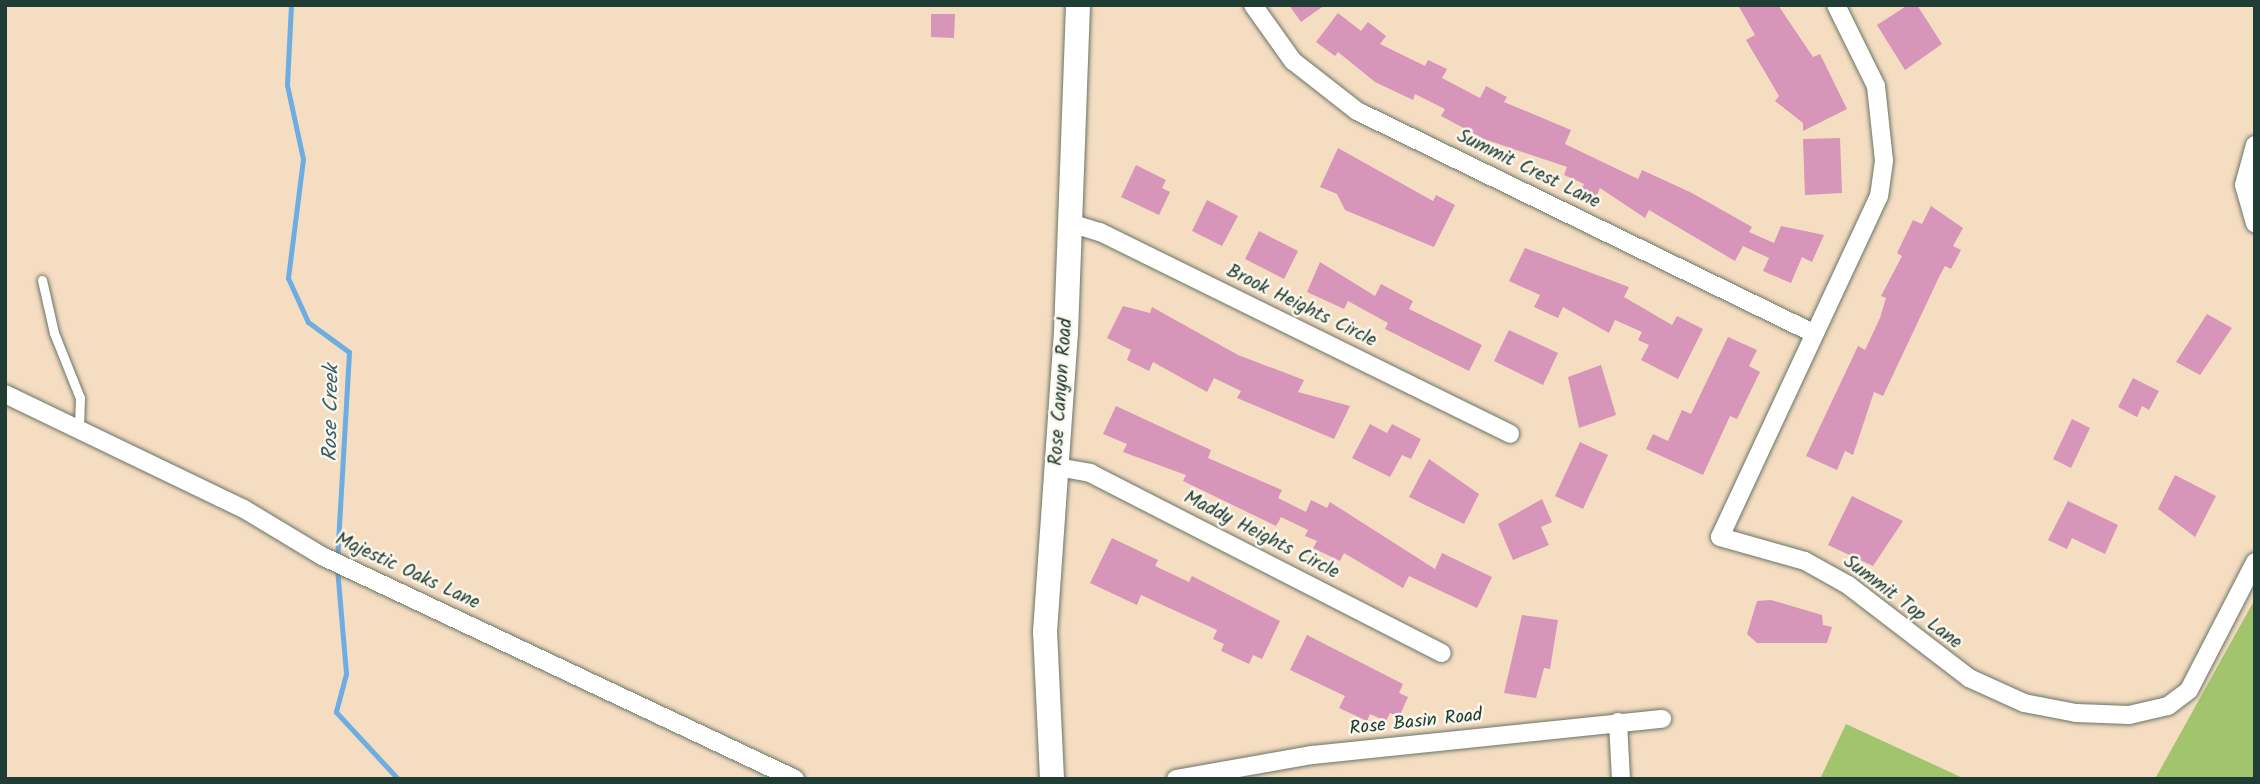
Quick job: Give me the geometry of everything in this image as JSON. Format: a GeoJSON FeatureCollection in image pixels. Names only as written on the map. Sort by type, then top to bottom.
{"type":"FeatureCollection","features":[{"type":"Feature","properties":{"kind":"street","name":"Rose Canyon Road"},"geometry":{"type":"LineString","coordinates":[[1052,779],[1045,632],[1070,223],[1078,5]]}},
{"type":"Feature","properties":{"kind":"street","name":"Summit Crest Lane"},"geometry":{"type":"LineString","coordinates":[[1253,5],[1293,61],[1357,111],[1815,334]]}},
{"type":"Feature","properties":{"kind":"street"},"geometry":{"type":"LineString","coordinates":[[1815,334],[1871,222],[1884,161],[1876,86],[1836,5]]}},
{"type":"Feature","properties":{"kind":"street"},"geometry":{"type":"LineString","coordinates":[[2255,145],[2244,185],[2255,223]]}},
{"type":"Feature","properties":{"kind":"street","name":"Brook Heights Circle"},"geometry":{"type":"LineString","coordinates":[[1070,223],[1100,232],[1510,434]]}},
{"type":"Feature","properties":{"kind":"street","name":"Summit Top Lane"},"geometry":{"type":"LineString","coordinates":[[1815,334],[1720,537],[1805,561],[1848,585],[1969,678],[2024,703],[2129,715],[2168,706],[2189,690],[2255,562]]}},
{"type":"Feature","properties":{"kind":"street","name":"Majestic Oaks Lane"},"geometry":{"type":"LineString","coordinates":[[5,394],[244,509],[322,556],[795,779]]}},
{"type":"Feature","properties":{"kind":"street","name":"Maddy Heights Circle"},"geometry":{"type":"LineString","coordinates":[[1057,467],[1090,473],[1442,653]]}},
{"type":"Feature","properties":{"kind":"street","name":"Rose Basin Road"},"geometry":{"type":"LineString","coordinates":[[1177,779],[1312,755],[1662,719]]}},
{"type":"Feature","properties":{"kind":"street"},"geometry":{"type":"LineString","coordinates":[[1618,722],[1622,779]]}},
{"type":"Feature","properties":{"kind":"lane"},"geometry":{"type":"LineString","coordinates":[[42,280],[54,333],[80,398],[79,430]]}},
{"type":"Feature","properties":{"kind":"green space"},"geometry":{"type":"Polygon","coordinates":[[[2255,599],[2255,779],[2155,779],[2255,599]]]}},
{"type":"Feature","properties":{"kind":"green space"},"geometry":{"type":"Polygon","coordinates":[[[1846,724],[1965,779],[1820,779],[1846,724]]]}},
{"type":"Feature","properties":{"kind":"building"},"geometry":{"type":"Polygon","coordinates":[[[1289,5],[1325,5],[1301,22],[1289,5]]]}},
{"type":"Feature","properties":{"kind":"building"},"geometry":{"type":"Polygon","coordinates":[[[1738,5],[1778,5],[1813,57],[1820,54],[1847,109],[1803,131],[1803,123],[1775,101],[1779,96],[1746,40],[1755,35],[1738,5]]]}},
{"type":"Feature","properties":{"kind":"building"},"geometry":{"type":"Polygon","coordinates":[[[1908,5],[1917,5],[1942,44],[1905,70],[1877,25],[1908,5]]]}},
{"type":"Feature","properties":{"kind":"building"},"geometry":{"type":"Polygon","coordinates":[[[1338,13],[1361,31],[1368,22],[1386,36],[1380,44],[1425,66],[1428,60],[1447,69],[1442,78],[1480,98],[1486,86],[1507,97],[1504,102],[1571,130],[1565,144],[1638,179],[1642,170],[1692,193],[1752,227],[1749,232],[1774,243],[1781,226],[1824,235],[1812,262],[1802,257],[1791,283],[1763,271],[1769,258],[1743,246],[1735,261],[1649,210],[1645,218],[1600,188],[1596,197],[1581,190],[1584,184],[1564,175],[1567,167],[1484,139],[1441,116],[1445,109],[1415,94],[1413,100],[1375,82],[1338,52],[1335,56],[1316,42],[1338,13]]]}},
{"type":"Feature","properties":{"kind":"building"},"geometry":{"type":"Polygon","coordinates":[[[931,14],[955,14],[954,38],[931,37],[931,14]]]}},
{"type":"Feature","properties":{"kind":"building"},"geometry":{"type":"Polygon","coordinates":[[[1840,138],[1842,193],[1805,195],[1803,139],[1840,138]]]}},
{"type":"Feature","properties":{"kind":"building"},"geometry":{"type":"Polygon","coordinates":[[[1338,148],[1433,201],[1436,195],[1455,205],[1434,247],[1345,210],[1337,194],[1320,187],[1338,148]]]}},
{"type":"Feature","properties":{"kind":"building"},"geometry":{"type":"Polygon","coordinates":[[[1136,165],[1166,180],[1162,188],[1170,192],[1159,215],[1121,197],[1136,165]]]}},
{"type":"Feature","properties":{"kind":"building"},"geometry":{"type":"Polygon","coordinates":[[[1207,200],[1238,216],[1222,246],[1192,231],[1207,200]]]}},
{"type":"Feature","properties":{"kind":"building"},"geometry":{"type":"Polygon","coordinates":[[[1931,206],[1963,228],[1953,246],[1961,250],[1951,269],[1945,266],[1940,275],[1883,396],[1874,392],[1853,455],[1845,451],[1837,470],[1806,456],[1858,346],[1865,350],[1880,318],[1886,298],[1881,296],[1902,256],[1897,253],[1913,220],[1922,224],[1931,206]]]}},
{"type":"Feature","properties":{"kind":"building"},"geometry":{"type":"Polygon","coordinates":[[[1259,231],[1298,251],[1284,279],[1245,259],[1259,231]]]}},
{"type":"Feature","properties":{"kind":"building"},"geometry":{"type":"Polygon","coordinates":[[[1525,248],[1629,287],[1624,297],[1672,325],[1677,316],[1703,329],[1678,379],[1641,360],[1649,345],[1638,340],[1642,332],[1615,320],[1609,333],[1563,307],[1558,318],[1534,307],[1540,295],[1509,281],[1525,248]]]}},
{"type":"Feature","properties":{"kind":"building"},"geometry":{"type":"Polygon","coordinates":[[[1320,262],[1375,296],[1381,284],[1413,301],[1409,309],[1482,345],[1469,371],[1385,329],[1388,323],[1348,301],[1344,309],[1307,292],[1320,262]]]}},
{"type":"Feature","properties":{"kind":"building"},"geometry":{"type":"Polygon","coordinates":[[[1123,306],[1150,313],[1152,307],[1238,355],[1304,380],[1298,392],[1350,406],[1334,439],[1237,398],[1241,391],[1214,378],[1207,392],[1153,362],[1149,371],[1127,360],[1131,350],[1107,338],[1123,306]]]}},
{"type":"Feature","properties":{"kind":"building"},"geometry":{"type":"Polygon","coordinates":[[[2207,314],[2232,328],[2200,375],[2176,362],[2207,314]]]}},
{"type":"Feature","properties":{"kind":"building"},"geometry":{"type":"Polygon","coordinates":[[[1509,330],[1558,353],[1543,385],[1494,361],[1509,330]]]}},
{"type":"Feature","properties":{"kind":"building"},"geometry":{"type":"Polygon","coordinates":[[[1728,337],[1757,350],[1749,366],[1760,372],[1737,419],[1730,416],[1703,475],[1646,449],[1653,434],[1668,441],[1682,410],[1691,414],[1728,337]]]}},
{"type":"Feature","properties":{"kind":"building"},"geometry":{"type":"Polygon","coordinates":[[[1601,365],[1616,415],[1579,428],[1568,377],[1601,365]]]}},
{"type":"Feature","properties":{"kind":"building"},"geometry":{"type":"Polygon","coordinates":[[[2133,378],[2159,391],[2149,410],[2142,406],[2137,417],[2118,407],[2133,378]]]}},
{"type":"Feature","properties":{"kind":"building"},"geometry":{"type":"Polygon","coordinates":[[[1116,406],[1211,450],[1208,458],[1282,490],[1278,498],[1306,512],[1311,500],[1327,508],[1330,502],[1435,569],[1442,553],[1492,577],[1477,608],[1409,576],[1403,588],[1344,553],[1340,561],[1313,548],[1317,541],[1305,536],[1308,530],[1281,517],[1276,526],[1183,481],[1186,475],[1123,452],[1127,444],[1103,434],[1116,406]]]}},
{"type":"Feature","properties":{"kind":"building"},"geometry":{"type":"Polygon","coordinates":[[[2072,419],[2090,428],[2071,468],[2053,459],[2072,419]]]}},
{"type":"Feature","properties":{"kind":"building"},"geometry":{"type":"Polygon","coordinates":[[[1370,424],[1387,433],[1392,424],[1421,439],[1411,459],[1402,455],[1390,477],[1352,458],[1370,424]]]}},
{"type":"Feature","properties":{"kind":"building"},"geometry":{"type":"Polygon","coordinates":[[[1580,442],[1608,455],[1583,509],[1555,496],[1580,442]]]}},
{"type":"Feature","properties":{"kind":"building"},"geometry":{"type":"Polygon","coordinates":[[[1429,459],[1479,494],[1464,524],[1409,497],[1429,459]]]}},
{"type":"Feature","properties":{"kind":"building"},"geometry":{"type":"Polygon","coordinates":[[[2175,475],[2216,496],[2195,537],[2158,509],[2175,475]]]}},
{"type":"Feature","properties":{"kind":"building"},"geometry":{"type":"Polygon","coordinates":[[[1852,496],[1903,521],[1873,566],[1828,545],[1852,496]]]}},
{"type":"Feature","properties":{"kind":"building"},"geometry":{"type":"Polygon","coordinates":[[[1542,499],[1552,522],[1541,527],[1549,545],[1513,560],[1498,524],[1542,499]]]}},
{"type":"Feature","properties":{"kind":"building"},"geometry":{"type":"Polygon","coordinates":[[[2068,501],[2118,525],[2105,554],[2072,538],[2067,549],[2048,540],[2068,501]]]}},
{"type":"Feature","properties":{"kind":"building"},"geometry":{"type":"Polygon","coordinates":[[[1112,538],[1158,560],[1155,566],[1189,582],[1192,576],[1280,621],[1262,659],[1253,655],[1249,664],[1221,651],[1224,644],[1213,639],[1217,630],[1141,595],[1137,605],[1090,583],[1112,538]]]}},
{"type":"Feature","properties":{"kind":"building"},"geometry":{"type":"Polygon","coordinates":[[[1771,600],[1822,615],[1823,625],[1832,627],[1827,643],[1757,643],[1747,634],[1757,601],[1771,600]]]}},
{"type":"Feature","properties":{"kind":"building"},"geometry":{"type":"Polygon","coordinates":[[[1522,615],[1558,620],[1550,669],[1544,668],[1536,698],[1504,693],[1522,615]]]}},
{"type":"Feature","properties":{"kind":"building"},"geometry":{"type":"Polygon","coordinates":[[[1307,635],[1403,684],[1399,693],[1408,697],[1399,717],[1390,713],[1386,721],[1370,714],[1367,721],[1339,708],[1345,696],[1290,670],[1307,635]]]}},
{"type":"Feature","properties":{"kind":"waterway","name":"Rose Creek"},"geometry":{"type":"LineString","coordinates":[[291,5],[287,85],[303,159],[288,278],[308,322],[349,352],[337,558]]}},
{"type":"Feature","properties":{"kind":"waterway","name":"Rose Creek"},"geometry":{"type":"LineString","coordinates":[[337,568],[346,674],[336,712],[398,779]]}}]}
